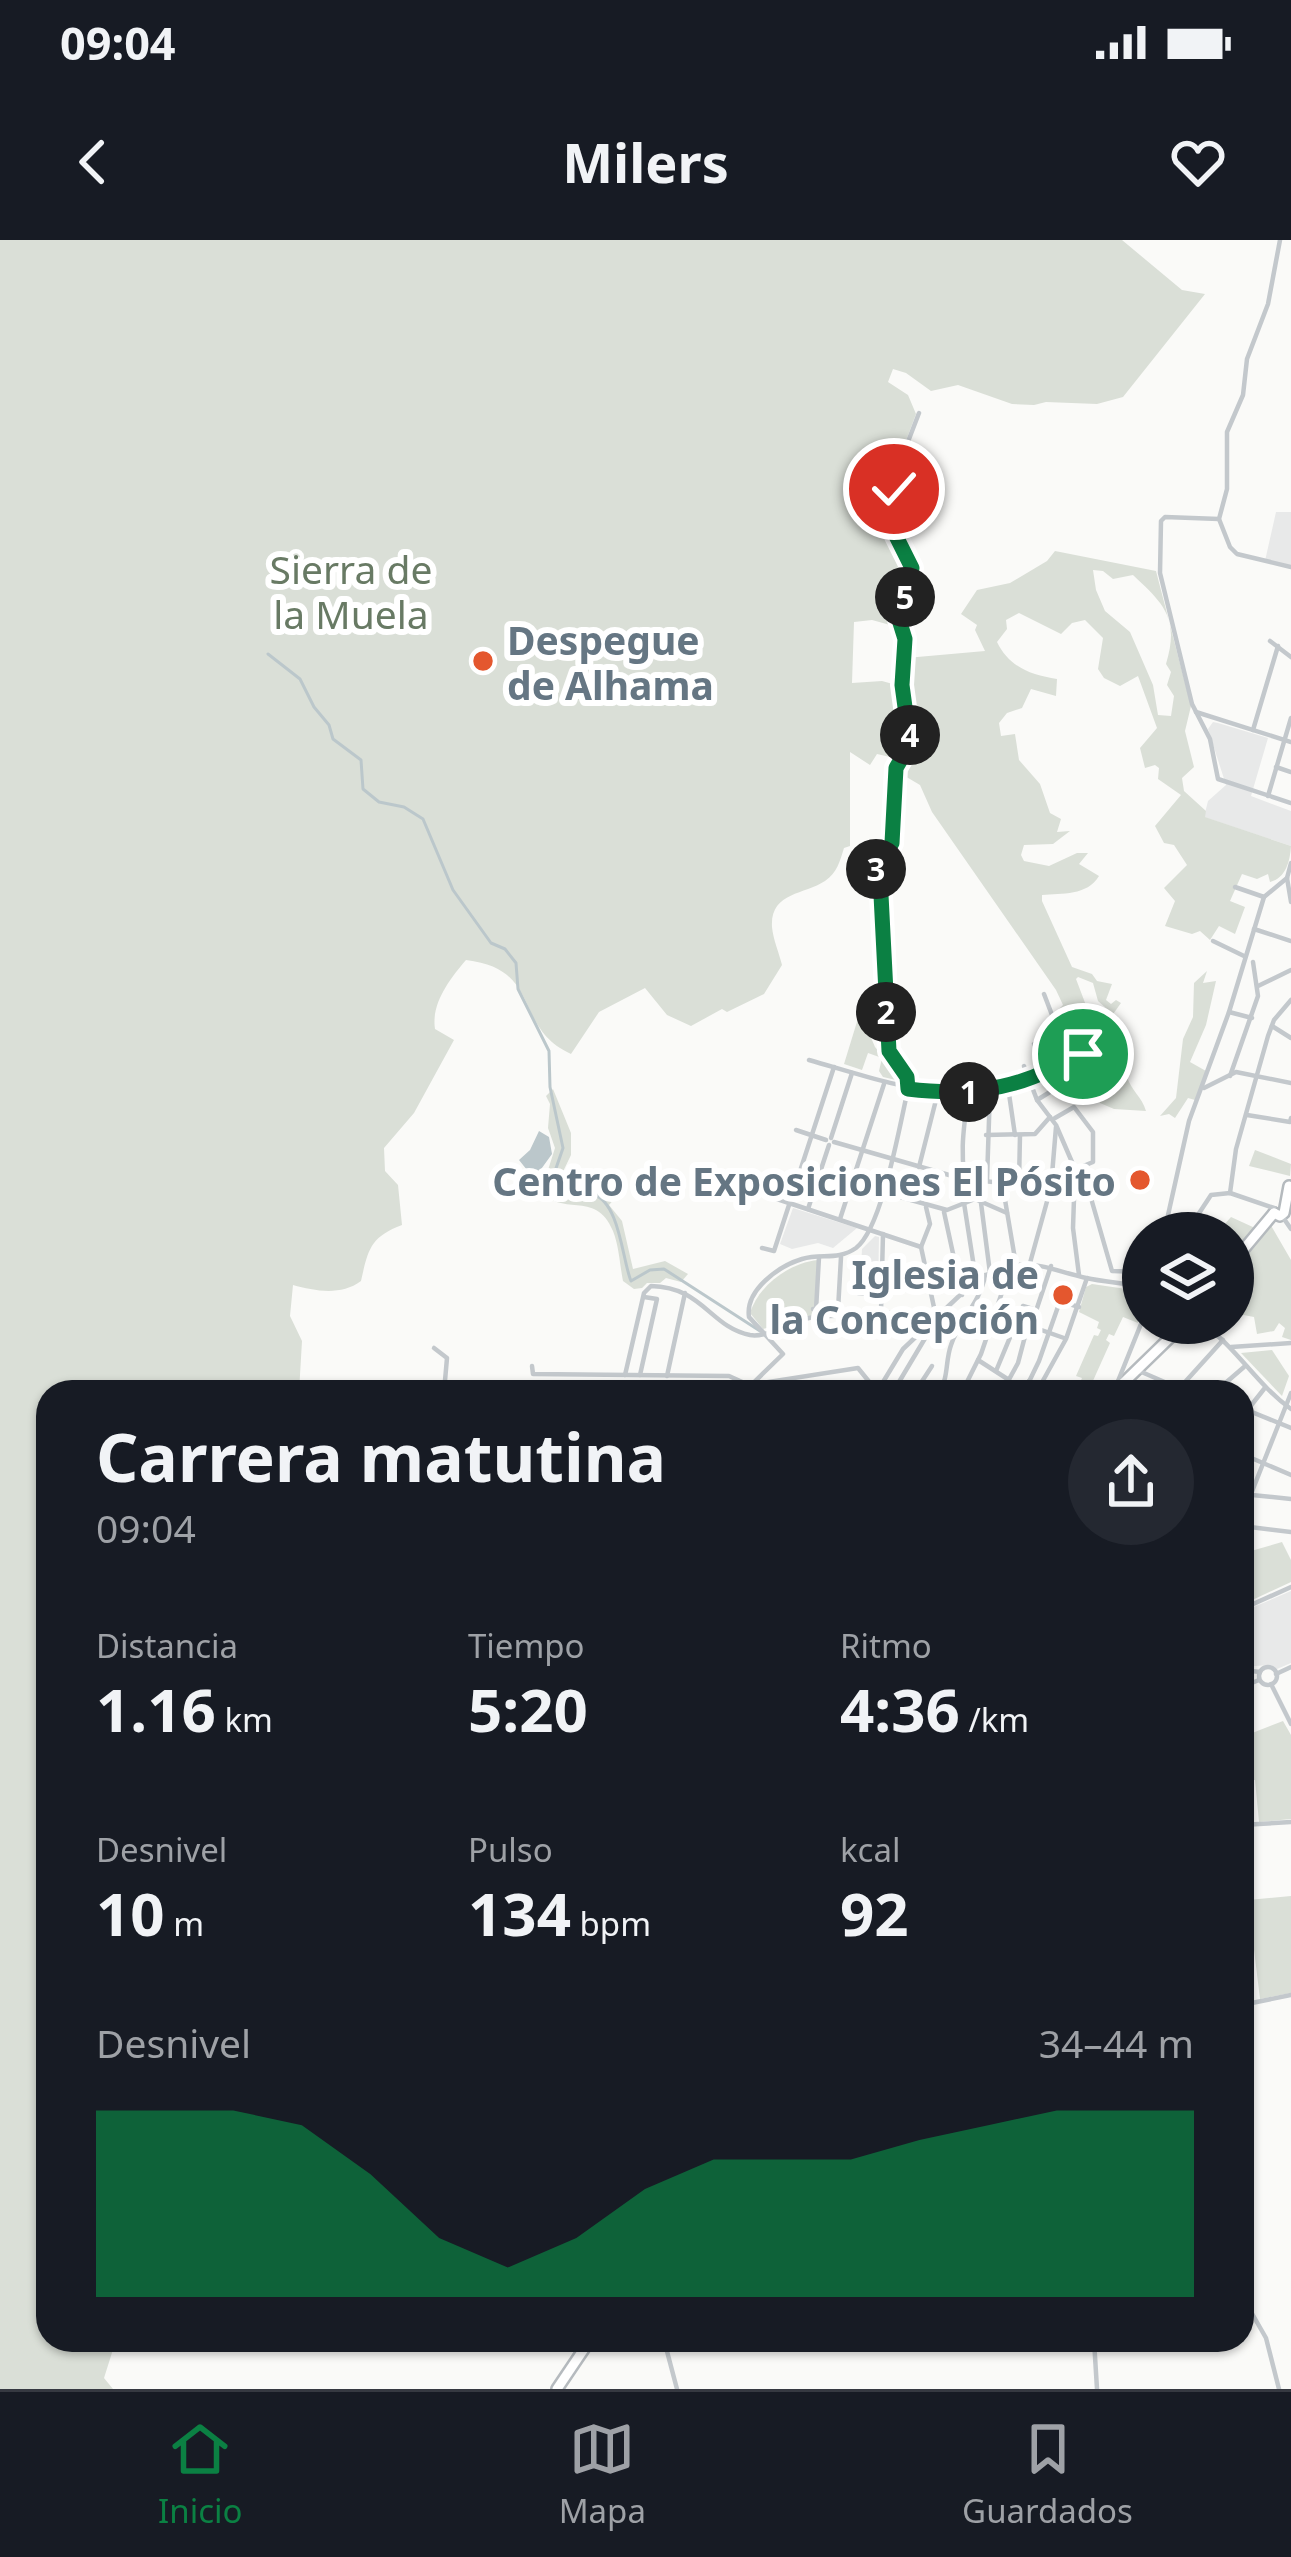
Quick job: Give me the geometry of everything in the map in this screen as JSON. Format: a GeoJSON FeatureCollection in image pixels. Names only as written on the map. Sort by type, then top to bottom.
{"type":"FeatureCollection","features":[{"type":"Feature","properties":{"kind":"main road"},"geometry":{"type":"LineString","coordinates":[[1254,1238],[1279,1210],[1290,1186]]}},
{"type":"Feature","properties":{"kind":"main road"},"geometry":{"type":"LineString","coordinates":[[1126,1380],[1164,1344]]}},
{"type":"Feature","properties":{"kind":"main road"},"geometry":{"type":"LineString","coordinates":[[557,2389],[582,2352]]}},
{"type":"Feature","properties":{"kind":"street"},"geometry":{"type":"LineString","coordinates":[[1280,240],[1268,304],[1247,359],[1243,394],[1227,432],[1227,489],[1219,519],[1229,547],[1237,554],[1291,567]]}},
{"type":"Feature","properties":{"kind":"street"},"geometry":{"type":"LineString","coordinates":[[757,1380],[783,1356],[747,1313],[753,1296],[783,1268],[804,1258],[841,1257],[861,1244],[871,1230],[908,1089],[907,1077],[889,1051],[881,895],[874,874],[892,843],[896,768],[910,744],[902,685],[905,639],[896,610],[907,596],[912,568],[896,536],[901,511],[893,484],[919,413]]}},
{"type":"Feature","properties":{"kind":"street"},"geometry":{"type":"LineString","coordinates":[[1219,519],[1181,516],[1161,520],[1160,573],[1218,779],[1291,803]]}},
{"type":"Feature","properties":{"kind":"street"},"geometry":{"type":"LineString","coordinates":[[1270,640],[1291,657]]}},
{"type":"Feature","properties":{"kind":"street"},"geometry":{"type":"LineString","coordinates":[[1253,730],[1278,646]]}},
{"type":"Feature","properties":{"kind":"street"},"geometry":{"type":"LineString","coordinates":[[1196,712],[1287,741]]}},
{"type":"Feature","properties":{"kind":"street"},"geometry":{"type":"LineString","coordinates":[[1268,796],[1291,718]]}},
{"type":"Feature","properties":{"kind":"street"},"geometry":{"type":"LineString","coordinates":[[1276,767],[1291,772]]}},
{"type":"Feature","properties":{"kind":"street"},"geometry":{"type":"LineString","coordinates":[[1291,863],[1287,878],[1291,902]]}},
{"type":"Feature","properties":{"kind":"street"},"geometry":{"type":"LineString","coordinates":[[1169,1212],[1187,1126],[1204,1088],[1264,897],[1287,878]]}},
{"type":"Feature","properties":{"kind":"street"},"geometry":{"type":"LineString","coordinates":[[1235,887],[1264,897]]}},
{"type":"Feature","properties":{"kind":"street"},"geometry":{"type":"LineString","coordinates":[[1254,929],[1291,941]]}},
{"type":"Feature","properties":{"kind":"street"},"geometry":{"type":"LineString","coordinates":[[1213,941],[1244,956]]}},
{"type":"Feature","properties":{"kind":"street"},"geometry":{"type":"LineString","coordinates":[[1230,1076],[1252,1018],[1258,986],[1253,962]]}},
{"type":"Feature","properties":{"kind":"street"},"geometry":{"type":"LineString","coordinates":[[1258,986],[1291,970]]}},
{"type":"Feature","properties":{"kind":"street"},"geometry":{"type":"LineString","coordinates":[[1045,994],[1062,1041],[1083,1054]]}},
{"type":"Feature","properties":{"kind":"street"},"geometry":{"type":"LineString","coordinates":[[1230,1193],[1238,1144],[1272,1026],[1291,1000]]}},
{"type":"Feature","properties":{"kind":"street"},"geometry":{"type":"LineString","coordinates":[[1229,1012],[1252,1018]]}},
{"type":"Feature","properties":{"kind":"street"},"geometry":{"type":"LineString","coordinates":[[1272,1026],[1291,1038]]}},
{"type":"Feature","properties":{"kind":"street"},"geometry":{"type":"LineString","coordinates":[[809,1060],[908,1089],[969,1092],[1030,1079],[1047,1066],[1062,1041]]}},
{"type":"Feature","properties":{"kind":"street"},"geometry":{"type":"LineString","coordinates":[[1034,1044],[1057,1088]]}},
{"type":"Feature","properties":{"kind":"street"},"geometry":{"type":"LineString","coordinates":[[762,1248],[774,1251],[834,1066]]}},
{"type":"Feature","properties":{"kind":"street"},"geometry":{"type":"LineString","coordinates":[[1024,1066],[1037,1100],[1079,1168],[1113,1273],[1122,1273]]}},
{"type":"Feature","properties":{"kind":"street"},"geometry":{"type":"LineString","coordinates":[[1204,1088],[1236,1072],[1291,1083]]}},
{"type":"Feature","properties":{"kind":"street"},"geometry":{"type":"LineString","coordinates":[[808,1209],[852,1073]]}},
{"type":"Feature","properties":{"kind":"street"},"geometry":{"type":"LineString","coordinates":[[1037,1100],[1071,1079],[1078,1090]]}},
{"type":"Feature","properties":{"kind":"street"},"geometry":{"type":"LineString","coordinates":[[840,1219],[884,1084]]}},
{"type":"Feature","properties":{"kind":"street"},"geometry":{"type":"LineString","coordinates":[[1008,1086],[1019,1182]]}},
{"type":"Feature","properties":{"kind":"street"},"geometry":{"type":"LineString","coordinates":[[987,1180],[990,1090]]}},
{"type":"Feature","properties":{"kind":"street"},"geometry":{"type":"LineString","coordinates":[[919,1167],[938,1092]]}},
{"type":"Feature","properties":{"kind":"street"},"geometry":{"type":"LineString","coordinates":[[969,1092],[963,1179],[976,1280]]}},
{"type":"Feature","properties":{"kind":"street"},"geometry":{"type":"LineString","coordinates":[[986,1135],[1035,1134],[1074,1107],[1093,1132],[1091,1163],[1079,1168],[1072,1190],[1069,1272]]}},
{"type":"Feature","properties":{"kind":"street"},"geometry":{"type":"LineString","coordinates":[[1247,1115],[1290,1119]]}},
{"type":"Feature","properties":{"kind":"street"},"geometry":{"type":"LineString","coordinates":[[1030,1263],[1051,1187],[1053,1120]]}},
{"type":"Feature","properties":{"kind":"street"},"geometry":{"type":"LineString","coordinates":[[796,1130],[963,1179],[1072,1190]]}},
{"type":"Feature","properties":{"kind":"street"},"geometry":{"type":"LineString","coordinates":[[968,1380],[1013,1266],[1002,1181]]}},
{"type":"Feature","properties":{"kind":"street"},"geometry":{"type":"LineString","coordinates":[[882,1192],[943,1210],[967,1201],[1007,1214]]}},
{"type":"Feature","properties":{"kind":"street"},"geometry":{"type":"LineString","coordinates":[[1199,1212],[1208,1197],[1230,1193],[1279,1210],[1291,1229]]}},
{"type":"Feature","properties":{"kind":"street"},"geometry":{"type":"LineString","coordinates":[[771,1197],[921,1247]]}},
{"type":"Feature","properties":{"kind":"street"},"geometry":{"type":"LineString","coordinates":[[945,1380],[952,1341],[988,1274],[982,1203]]}},
{"type":"Feature","properties":{"kind":"street"},"geometry":{"type":"LineString","coordinates":[[900,1380],[936,1315],[921,1247],[930,1224],[925,1204]]}},
{"type":"Feature","properties":{"kind":"street"},"geometry":{"type":"LineString","coordinates":[[943,1210],[962,1295]]}},
{"type":"Feature","properties":{"kind":"street"},"geometry":{"type":"LineString","coordinates":[[881,1312],[883,1234]]}},
{"type":"Feature","properties":{"kind":"street"},"geometry":{"type":"LineString","coordinates":[[1073,1256],[1079,1275]]}},
{"type":"Feature","properties":{"kind":"street"},"geometry":{"type":"LineString","coordinates":[[819,1257],[814,1309],[936,1315]]}},
{"type":"Feature","properties":{"kind":"street"},"geometry":{"type":"LineString","coordinates":[[838,1310],[841,1257]]}},
{"type":"Feature","properties":{"kind":"street"},"geometry":{"type":"LineString","coordinates":[[884,1380],[903,1349],[936,1315],[988,1274],[1030,1263],[1122,1284]]}},
{"type":"Feature","properties":{"kind":"street"},"geometry":{"type":"LineString","coordinates":[[978,1360],[1009,1380],[1052,1266]]}},
{"type":"Feature","properties":{"kind":"street"},"geometry":{"type":"LineString","coordinates":[[1043,1380],[1066,1339],[1087,1278]]}},
{"type":"Feature","properties":{"kind":"street"},"geometry":{"type":"LineString","coordinates":[[625,1375],[643,1297],[647,1288],[656,1285],[685,1292],[734,1328],[753,1336],[817,1317],[880,1319],[926,1328]]}},
{"type":"Feature","properties":{"kind":"street"},"geometry":{"type":"LineString","coordinates":[[667,1376],[685,1292]]}},
{"type":"Feature","properties":{"kind":"street"},"geometry":{"type":"LineString","coordinates":[[858,1293],[881,1294]]}},
{"type":"Feature","properties":{"kind":"street"},"geometry":{"type":"LineString","coordinates":[[640,1375],[657,1299],[643,1297]]}},
{"type":"Feature","properties":{"kind":"street"},"geometry":{"type":"LineString","coordinates":[[1030,1380],[1060,1301],[1079,1307]]}},
{"type":"Feature","properties":{"kind":"street"},"geometry":{"type":"LineString","coordinates":[[996,1371],[1023,1306],[1036,1310]]}},
{"type":"Feature","properties":{"kind":"street"},"geometry":{"type":"LineString","coordinates":[[996,1314],[1066,1339]]}},
{"type":"Feature","properties":{"kind":"street"},"geometry":{"type":"LineString","coordinates":[[1228,1347],[1291,1343]]}},
{"type":"Feature","properties":{"kind":"street"},"geometry":{"type":"LineString","coordinates":[[1118,1380],[1133,1344]]}},
{"type":"Feature","properties":{"kind":"street"},"geometry":{"type":"LineString","coordinates":[[1186,1380],[1218,1344]]}},
{"type":"Feature","properties":{"kind":"street"},"geometry":{"type":"LineString","coordinates":[[1225,1344],[1265,1389],[1288,1407]]}},
{"type":"Feature","properties":{"kind":"street"},"geometry":{"type":"LineString","coordinates":[[434,1348],[447,1358],[445,1380]]}},
{"type":"Feature","properties":{"kind":"street"},"geometry":{"type":"LineString","coordinates":[[1018,1363],[1036,1368]]}},
{"type":"Feature","properties":{"kind":"street"},"geometry":{"type":"LineString","coordinates":[[532,1366],[533,1374],[729,1376],[741,1380]]}},
{"type":"Feature","properties":{"kind":"street"},"geometry":{"type":"LineString","coordinates":[[923,1380],[932,1366]]}},
{"type":"Feature","properties":{"kind":"street"},"geometry":{"type":"LineString","coordinates":[[1228,1380],[1244,1366]]}},
{"type":"Feature","properties":{"kind":"street"},"geometry":{"type":"LineString","coordinates":[[779,1380],[858,1368],[868,1380]]}},
{"type":"Feature","properties":{"kind":"street"},"geometry":{"type":"LineString","coordinates":[[1137,1370],[1160,1380]]}},
{"type":"Feature","properties":{"kind":"street"},"geometry":{"type":"LineString","coordinates":[[1254,1400],[1265,1389]]}},
{"type":"Feature","properties":{"kind":"street"},"geometry":{"type":"LineString","coordinates":[[1254,1486],[1291,1394]]}},
{"type":"Feature","properties":{"kind":"street"},"geometry":{"type":"LineString","coordinates":[[1254,1415],[1291,1428]]}},
{"type":"Feature","properties":{"kind":"street"},"geometry":{"type":"LineString","coordinates":[[1254,1459],[1291,1474]]}},
{"type":"Feature","properties":{"kind":"street"},"geometry":{"type":"LineString","coordinates":[[1254,1494],[1291,1499]]}},
{"type":"Feature","properties":{"kind":"street"},"geometry":{"type":"LineString","coordinates":[[1254,1527],[1291,1532]]}},
{"type":"Feature","properties":{"kind":"street"},"geometry":{"type":"LineString","coordinates":[[1254,1604],[1291,1587]]}},
{"type":"Feature","properties":{"kind":"street"},"geometry":{"type":"LineString","coordinates":[[1254,1680],[1268,1667],[1276,1674]]}},
{"type":"Feature","properties":{"kind":"street"},"geometry":{"type":"LineString","coordinates":[[1270,1684],[1276,1674],[1291,1667]]}},
{"type":"Feature","properties":{"kind":"street"},"geometry":{"type":"LineString","coordinates":[[1254,1674],[1270,1684],[1291,1723]]}},
{"type":"Feature","properties":{"kind":"street"},"geometry":{"type":"LineString","coordinates":[[1254,1824],[1291,1822]]}},
{"type":"Feature","properties":{"kind":"street"},"geometry":{"type":"LineString","coordinates":[[1254,2003],[1291,1995]]}},
{"type":"Feature","properties":{"kind":"street"},"geometry":{"type":"LineString","coordinates":[[1254,2317],[1266,2338],[1279,2389]]}},
{"type":"Feature","properties":{"kind":"street"},"geometry":{"type":"LineString","coordinates":[[667,2352],[677,2389]]}},
{"type":"Feature","properties":{"kind":"street"},"geometry":{"type":"LineString","coordinates":[[1095,2352],[1097,2389]]}},
{"type":"Feature","properties":{"kind":"shaded area"},"geometry":{"type":"Polygon","coordinates":[[[1276,512],[1291,512],[1291,567],[1265,561],[1276,512]]]}},
{"type":"Feature","properties":{"kind":"shaded area"},"geometry":{"type":"Polygon","coordinates":[[[1213,722],[1268,738],[1251,796],[1291,811],[1291,846],[1204,817],[1208,801],[1226,785],[1208,729],[1213,722]]]}},
{"type":"Feature","properties":{"kind":"shaded area"},"geometry":{"type":"Polygon","coordinates":[[[539,1131],[549,1137],[552,1154],[531,1175],[519,1160],[539,1131]]]}},
{"type":"Feature","properties":{"kind":"shaded area"},"geometry":{"type":"Polygon","coordinates":[[[793,1208],[857,1228],[833,1248],[818,1243],[792,1249],[780,1244],[793,1208]]]}},
{"type":"Feature","properties":{"kind":"shaded area"},"geometry":{"type":"Polygon","coordinates":[[[879,1237],[878,1292],[860,1291],[862,1249],[879,1237]]]}},
{"type":"Feature","properties":{"kind":"shaded area"},"geometry":{"type":"Polygon","coordinates":[[[1291,1591],[1291,1663],[1277,1669],[1254,1666],[1254,1607],[1291,1591]]]}},
{"type":"Feature","properties":{"kind":"green space","name":"Sierra de la Muela"},"geometry":{"type":"Polygon","coordinates":[[[0,240],[1122,240],[1182,290],[1205,294],[1123,397],[1097,404],[1012,404],[958,385],[931,391],[893,369],[888,382],[908,395],[916,414],[892,478],[899,512],[893,532],[907,563],[908,578],[894,609],[901,628],[872,620],[854,622],[852,683],[882,681],[900,686],[908,747],[899,759],[877,754],[870,765],[850,752],[850,846],[844,848],[829,878],[776,907],[772,927],[782,965],[764,994],[691,1026],[667,1015],[645,988],[599,1012],[571,1054],[541,1029],[507,975],[466,960],[448,983],[436,1010],[435,1029],[454,1040],[414,1113],[384,1148],[385,1171],[398,1185],[402,1225],[377,1240],[361,1281],[353,1286],[328,1291],[293,1285],[290,1316],[302,1341],[300,1380],[36,1380],[36,2352],[112,2352],[104,2378],[113,2389],[0,2389],[0,240]]]}},
{"type":"Feature","properties":{"kind":"green space"},"geometry":{"type":"Polygon","coordinates":[[[1055,551],[1156,571],[1169,622],[1160,603],[1133,575],[1113,579],[1093,570],[1105,611],[1130,632],[1153,685],[1158,715],[1171,716],[1174,696],[1167,685],[1171,672],[1166,664],[1170,624],[1191,706],[1185,731],[1194,767],[1182,778],[1184,791],[1206,811],[1205,817],[1291,846],[1286,868],[1275,880],[1270,882],[1268,874],[1257,879],[1242,874],[1230,901],[1245,907],[1235,934],[1219,926],[1210,940],[1200,931],[1192,934],[1165,926],[1175,901],[1164,888],[1187,865],[1174,845],[1164,843],[1155,826],[1181,795],[1158,779],[1155,765],[1145,768],[1140,748],[1157,728],[1138,676],[1120,686],[1104,678],[1098,669],[1103,638],[1085,620],[1072,623],[1061,634],[1019,613],[1006,620],[1007,629],[997,642],[1008,658],[1030,672],[1057,679],[1056,696],[1031,689],[1022,708],[1007,713],[999,723],[1001,736],[1015,734],[1019,760],[1040,784],[1050,813],[1061,819],[1057,832],[1070,831],[1053,844],[1024,845],[1021,855],[1024,861],[1049,866],[1088,853],[1079,864],[1099,876],[1094,882],[1074,892],[1042,895],[1042,901],[1072,967],[1112,984],[1106,1000],[1121,1003],[1111,1017],[1122,1029],[1119,1050],[1129,1082],[1146,1111],[1100,1103],[1095,1082],[1089,1085],[1081,1070],[1074,1073],[1065,1060],[1059,1063],[1055,1056],[1063,1043],[1081,1054],[1088,1045],[1058,1010],[1063,1005],[1056,990],[932,812],[920,785],[898,772],[913,742],[906,658],[985,651],[977,625],[961,614],[977,590],[1010,583],[1055,551]],[[1078,977],[1087,1008],[1096,1019],[1107,1009],[1098,1001],[1093,983],[1078,977]]]}},
{"type":"Feature","properties":{"kind":"green space"},"geometry":{"type":"Polygon","coordinates":[[[1207,971],[1203,983],[1216,981],[1206,1025],[1190,1062],[1206,1071],[1195,1100],[1188,1098],[1175,1118],[1160,1116],[1176,1098],[1183,1039],[1193,1017],[1194,983],[1207,971]]]}},
{"type":"Feature","properties":{"kind":"green space"},"geometry":{"type":"Polygon","coordinates":[[[860,1012],[875,1047],[895,1070],[896,1080],[883,1077],[879,1071],[882,1058],[868,1053],[862,1070],[844,1064],[860,1012]]]}},
{"type":"Feature","properties":{"kind":"green space"},"geometry":{"type":"Polygon","coordinates":[[[553,1089],[571,1133],[571,1155],[558,1182],[596,1181],[609,1188],[616,1197],[609,1205],[622,1221],[633,1269],[665,1261],[688,1274],[681,1282],[666,1278],[634,1289],[623,1281],[615,1237],[606,1218],[587,1207],[557,1202],[542,1189],[555,1148],[546,1096],[553,1089]]]}},
{"type":"Feature","properties":{"kind":"green space"},"geometry":{"type":"Polygon","coordinates":[[[1255,1150],[1291,1164],[1290,1176],[1249,1166],[1255,1150]]]}},
{"type":"Feature","properties":{"kind":"green space"},"geometry":{"type":"Polygon","coordinates":[[[1269,1222],[1291,1260],[1291,1340],[1282,1337],[1285,1328],[1279,1323],[1274,1331],[1257,1334],[1254,1240],[1269,1222]]]}},
{"type":"Feature","properties":{"kind":"green space"},"geometry":{"type":"Polygon","coordinates":[[[818,1260],[815,1315],[763,1329],[750,1313],[760,1293],[786,1271],[818,1260]]]}},
{"type":"Feature","properties":{"kind":"green space"},"geometry":{"type":"Polygon","coordinates":[[[1086,1287],[1122,1288],[1122,1319],[1114,1336],[1109,1334],[1106,1340],[1110,1343],[1093,1380],[1076,1376],[1094,1335],[1101,1330],[1099,1322],[1079,1312],[1086,1287]]]}},
{"type":"Feature","properties":{"kind":"green space"},"geometry":{"type":"Polygon","coordinates":[[[1272,1350],[1289,1376],[1282,1396],[1241,1353],[1272,1350]]]}},
{"type":"Feature","properties":{"kind":"green space"},"geometry":{"type":"Polygon","coordinates":[[[1282,1542],[1291,1560],[1291,1582],[1254,1599],[1254,1550],[1282,1542]]]}},
{"type":"Feature","properties":{"kind":"green space"},"geometry":{"type":"Polygon","coordinates":[[[1283,1721],[1291,1735],[1291,1819],[1259,1822],[1254,1732],[1283,1721]]]}},
{"type":"Feature","properties":{"kind":"green space"},"geometry":{"type":"Polygon","coordinates":[[[1291,1896],[1291,1993],[1260,1999],[1254,1899],[1291,1896]]]}},
{"type":"Feature","properties":{"kind":"waterway"},"geometry":{"type":"LineString","coordinates":[[268,654],[300,679],[333,739],[361,760],[363,789],[379,802],[404,807],[423,819],[453,890],[491,943],[505,949],[516,963],[518,989],[549,1051],[550,1087],[563,1148],[553,1177],[555,1191],[602,1199],[615,1220],[631,1281],[650,1270],[664,1269],[760,1331]]}},
{"type":"Feature","properties":{"kind":"place","name":"Despegue de Alhama"},"geometry":{"type":"Point","coordinates":[483,661]}},
{"type":"Feature","properties":{"kind":"place","name":"Centro de Exposiciones El Pósito"},"geometry":{"type":"Point","coordinates":[1140,1180]}},
{"type":"Feature","properties":{"kind":"place","name":"Iglesia de la Concepción"},"geometry":{"type":"Point","coordinates":[1063,1295]}},
{"type":"Feature","properties":{"kind":"route"},"geometry":{"type":"LineString","coordinates":[[894,489],[901,511],[896,536],[912,568],[907,596],[896,610],[905,639],[902,685],[911,738],[896,768],[892,843],[874,874],[881,895],[889,1051],[907,1077],[908,1089],[938,1092],[990,1090],[1025,1081],[1049,1070],[1046,1063],[1062,1041],[1083,1054]]}}]}
